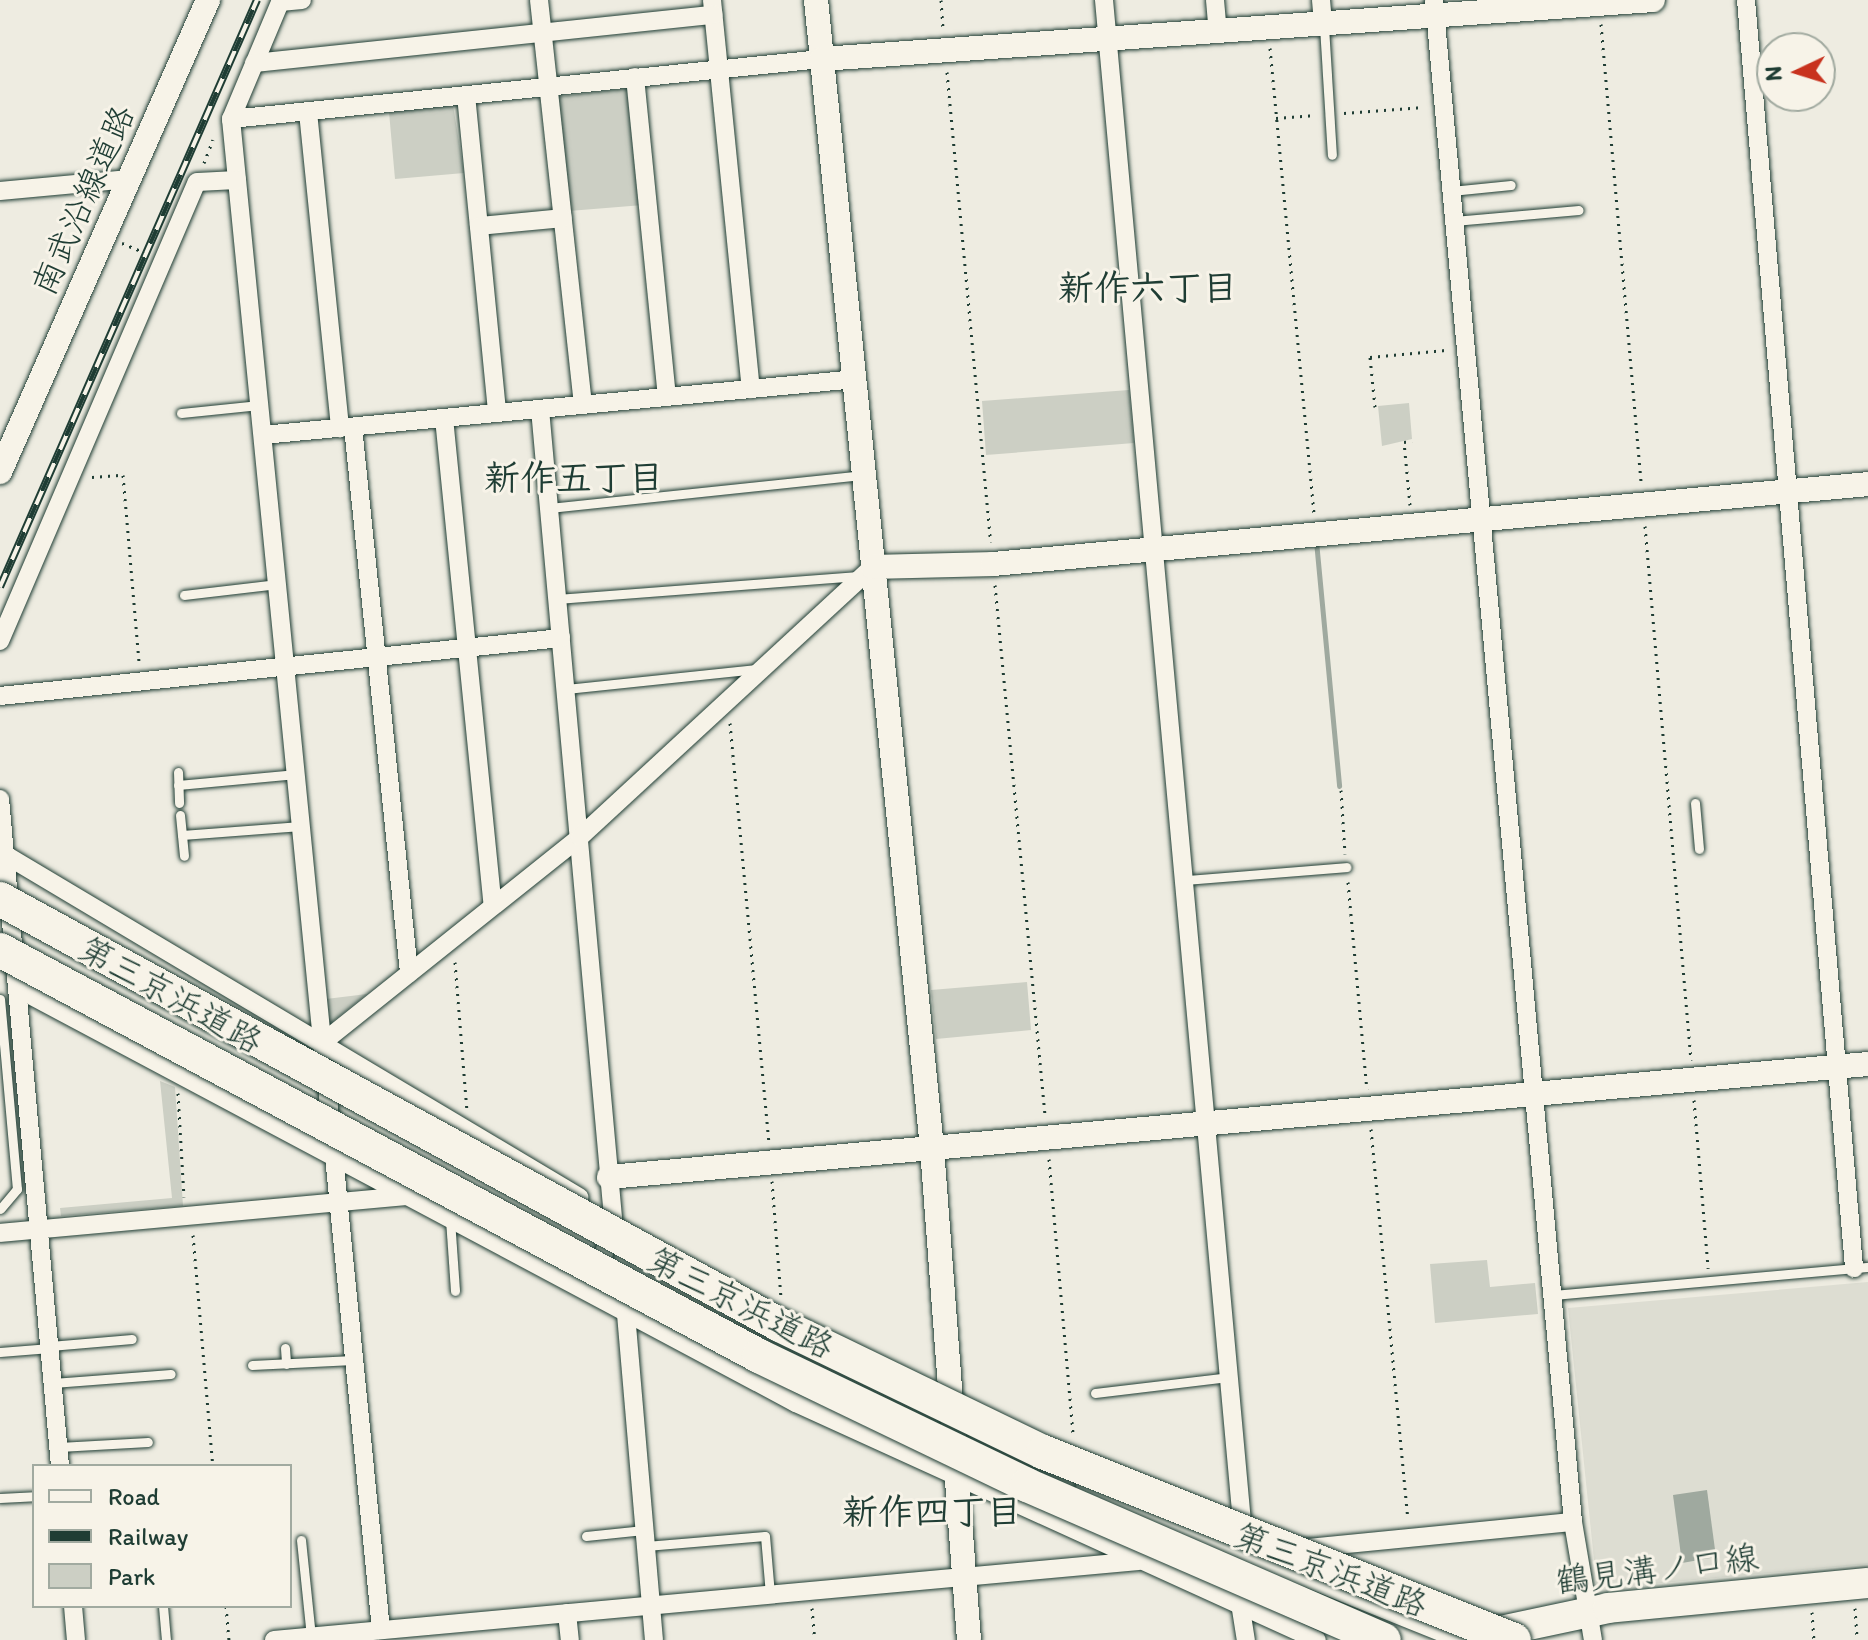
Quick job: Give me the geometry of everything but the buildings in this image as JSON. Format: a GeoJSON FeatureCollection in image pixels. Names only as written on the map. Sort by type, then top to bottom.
{"type":"FeatureCollection","features":[{"type":"Feature","properties":{"kind":"highway"},"geometry":{"type":"LineString","coordinates":[[0,889],[42,958]]}},
{"type":"Feature","properties":{"kind":"highway","name":"第三京浜道路"},"geometry":{"type":"LineString","coordinates":[[0,899],[42,958],[759,1356],[1027,1485],[1384,1640]]}},
{"type":"Feature","properties":{"kind":"highway","name":"第三京浜道路"},"geometry":{"type":"LineString","coordinates":[[0,952],[42,958],[780,1325],[1043,1452],[1514,1640]]}},
{"type":"Feature","properties":{"kind":"main road","name":"鶴見溝ノ口線"},"geometry":{"type":"LineString","coordinates":[[1463,1639],[1590,1626],[1861,1584]]}},
{"type":"Feature","properties":{"kind":"street","name":"南武沿線道路"},"geometry":{"type":"LineString","coordinates":[[0,472],[208,0]]}},
{"type":"Feature","properties":{"kind":"street"},"geometry":{"type":"LineString","coordinates":[[302,0],[280,1],[231,119],[381,1630]]}},
{"type":"Feature","properties":{"kind":"street"},"geometry":{"type":"LineString","coordinates":[[539,0],[583,404]]}},
{"type":"Feature","properties":{"kind":"street"},"geometry":{"type":"LineString","coordinates":[[816,0],[856,379],[864,475],[865,572],[932,1148],[969,1640]]}},
{"type":"Feature","properties":{"kind":"street"},"geometry":{"type":"LineString","coordinates":[[1104,0],[1209,1122],[1242,1523]]}},
{"type":"Feature","properties":{"kind":"street"},"geometry":{"type":"LineString","coordinates":[[1215,0],[1218,32]]}},
{"type":"Feature","properties":{"kind":"street"},"geometry":{"type":"LineString","coordinates":[[1321,0],[1323,25]]}},
{"type":"Feature","properties":{"kind":"street"},"geometry":{"type":"LineString","coordinates":[[231,119],[822,59],[1323,25],[1434,8],[1653,0]]}},
{"type":"Feature","properties":{"kind":"street"},"geometry":{"type":"LineString","coordinates":[[1746,0],[1838,1067],[1861,1267]]}},
{"type":"Feature","properties":{"kind":"street"},"geometry":{"type":"LineString","coordinates":[[254,63],[543,31],[713,7],[751,389]]}},
{"type":"Feature","properties":{"kind":"street"},"geometry":{"type":"LineString","coordinates":[[1434,8],[1573,1522],[1590,1626]]}},
{"type":"Feature","properties":{"kind":"street"},"geometry":{"type":"LineString","coordinates":[[635,77],[667,396]]}},
{"type":"Feature","properties":{"kind":"street"},"geometry":{"type":"LineString","coordinates":[[466,95],[497,412]]}},
{"type":"Feature","properties":{"kind":"street"},"geometry":{"type":"LineString","coordinates":[[308,112],[377,657],[409,973]]}},
{"type":"Feature","properties":{"kind":"street"},"geometry":{"type":"LineString","coordinates":[[0,191],[129,179]]}},
{"type":"Feature","properties":{"kind":"street"},"geometry":{"type":"LineString","coordinates":[[0,641],[166,262],[197,182],[237,180]]}},
{"type":"Feature","properties":{"kind":"street"},"geometry":{"type":"LineString","coordinates":[[479,226],[563,218]]}},
{"type":"Feature","properties":{"kind":"street"},"geometry":{"type":"LineString","coordinates":[[263,435],[856,379]]}},
{"type":"Feature","properties":{"kind":"street"},"geometry":{"type":"LineString","coordinates":[[540,409],[613,1218],[592,1297]]}},
{"type":"Feature","properties":{"kind":"street"},"geometry":{"type":"LineString","coordinates":[[444,418],[493,906]]}},
{"type":"Feature","properties":{"kind":"street"},"geometry":{"type":"LineString","coordinates":[[322,1043],[580,837],[757,669],[865,572],[993,564],[1868,484]]}},
{"type":"Feature","properties":{"kind":"street"},"geometry":{"type":"LineString","coordinates":[[0,696],[561,638]]}},
{"type":"Feature","properties":{"kind":"street"},"geometry":{"type":"LineString","coordinates":[[0,799],[4,854],[42,958],[26,1188],[38,1230],[59,1456]]}},
{"type":"Feature","properties":{"kind":"street"},"geometry":{"type":"LineString","coordinates":[[4,854],[613,1218],[781,1309],[950,1394],[1242,1523],[1316,1552],[1410,1536],[1573,1522]]}},
{"type":"Feature","properties":{"kind":"street"},"geometry":{"type":"LineString","coordinates":[[42,958],[329,1106],[604,1254],[953,1432],[1420,1640]]}},
{"type":"Feature","properties":{"kind":"street"},"geometry":{"type":"LineString","coordinates":[[42,958],[333,1155],[592,1297],[956,1481],[1240,1603],[1317,1640]]}},
{"type":"Feature","properties":{"kind":"street"},"geometry":{"type":"LineString","coordinates":[[609,1177],[1868,1064]]}},
{"type":"Feature","properties":{"kind":"street"},"geometry":{"type":"LineString","coordinates":[[0,1233],[409,1196]]}},
{"type":"Feature","properties":{"kind":"street"},"geometry":{"type":"LineString","coordinates":[[626,1314],[654,1640]]}},
{"type":"Feature","properties":{"kind":"street"},"geometry":{"type":"LineString","coordinates":[[953,1432],[1333,1591],[1463,1639]]}},
{"type":"Feature","properties":{"kind":"street"},"geometry":{"type":"LineString","coordinates":[[274,1640],[381,1630],[477,1630],[567,1613],[1141,1561]]}},
{"type":"Feature","properties":{"kind":"street"},"geometry":{"type":"LineString","coordinates":[[1240,1603],[1246,1640]]}},
{"type":"Feature","properties":{"kind":"street"},"geometry":{"type":"LineString","coordinates":[[73,1608],[76,1640]]}},
{"type":"Feature","properties":{"kind":"street"},"geometry":{"type":"LineString","coordinates":[[567,1613],[570,1640]]}},
{"type":"Feature","properties":{"kind":"lane"},"geometry":{"type":"LineString","coordinates":[[1323,25],[1332,155]]}},
{"type":"Feature","properties":{"kind":"lane"},"geometry":{"type":"LineString","coordinates":[[1451,191],[1511,185]]}},
{"type":"Feature","properties":{"kind":"lane"},"geometry":{"type":"LineString","coordinates":[[1454,221],[1579,210]]}},
{"type":"Feature","properties":{"kind":"lane"},"geometry":{"type":"LineString","coordinates":[[181,413],[260,405]]}},
{"type":"Feature","properties":{"kind":"lane"},"geometry":{"type":"LineString","coordinates":[[549,508],[864,475]]}},
{"type":"Feature","properties":{"kind":"lane"},"geometry":{"type":"LineString","coordinates":[[558,599],[865,572]]}},
{"type":"Feature","properties":{"kind":"lane"},"geometry":{"type":"LineString","coordinates":[[184,595],[277,584]]}},
{"type":"Feature","properties":{"kind":"lane"},"geometry":{"type":"LineString","coordinates":[[566,689],[757,669]]}},
{"type":"Feature","properties":{"kind":"lane"},"geometry":{"type":"LineString","coordinates":[[178,772],[179,803]]}},
{"type":"Feature","properties":{"kind":"lane"},"geometry":{"type":"LineString","coordinates":[[178,785],[296,774]]}},
{"type":"Feature","properties":{"kind":"lane"},"geometry":{"type":"LineString","coordinates":[[1695,803],[1699,849]]}},
{"type":"Feature","properties":{"kind":"lane"},"geometry":{"type":"LineString","coordinates":[[180,815],[184,856]]}},
{"type":"Feature","properties":{"kind":"lane"},"geometry":{"type":"LineString","coordinates":[[182,835],[301,826]]}},
{"type":"Feature","properties":{"kind":"lane"},"geometry":{"type":"LineString","coordinates":[[1186,880],[1346,867]]}},
{"type":"Feature","properties":{"kind":"lane"},"geometry":{"type":"LineString","coordinates":[[0,999],[3,1068],[14,1155],[26,1188],[0,1209]]}},
{"type":"Feature","properties":{"kind":"lane"},"geometry":{"type":"LineString","coordinates":[[0,1124],[11,1123]]}},
{"type":"Feature","properties":{"kind":"lane"},"geometry":{"type":"LineString","coordinates":[[0,1156],[14,1155]]}},
{"type":"Feature","properties":{"kind":"lane"},"geometry":{"type":"LineString","coordinates":[[450,1219],[455,1291]]}},
{"type":"Feature","properties":{"kind":"lane"},"geometry":{"type":"LineString","coordinates":[[1552,1295],[1861,1267]]}},
{"type":"Feature","properties":{"kind":"lane"},"geometry":{"type":"LineString","coordinates":[[0,1352],[132,1339]]}},
{"type":"Feature","properties":{"kind":"lane"},"geometry":{"type":"LineString","coordinates":[[285,1348],[286,1364]]}},
{"type":"Feature","properties":{"kind":"lane"},"geometry":{"type":"LineString","coordinates":[[252,1365],[353,1360]]}},
{"type":"Feature","properties":{"kind":"lane"},"geometry":{"type":"LineString","coordinates":[[53,1383],[171,1374]]}},
{"type":"Feature","properties":{"kind":"lane"},"geometry":{"type":"LineString","coordinates":[[1095,1393],[1230,1377]]}},
{"type":"Feature","properties":{"kind":"lane"},"geometry":{"type":"LineString","coordinates":[[59,1456],[148,1442]]}},
{"type":"Feature","properties":{"kind":"lane"},"geometry":{"type":"LineString","coordinates":[[0,1498],[32,1496]]}},
{"type":"Feature","properties":{"kind":"lane"},"geometry":{"type":"LineString","coordinates":[[586,1536],[765,1536],[770,1594]]}},
{"type":"Feature","properties":{"kind":"lane"},"geometry":{"type":"LineString","coordinates":[[301,1540],[311,1637]]}},
{"type":"Feature","properties":{"kind":"lane"},"geometry":{"type":"LineString","coordinates":[[163,1608],[166,1640]]}},
{"type":"Feature","properties":{"kind":"path"},"geometry":{"type":"LineString","coordinates":[[941,0],[1074,1450]]}},
{"type":"Feature","properties":{"kind":"path"},"geometry":{"type":"LineString","coordinates":[[1600,4],[1709,1281]]}},
{"type":"Feature","properties":{"kind":"path"},"geometry":{"type":"LineString","coordinates":[[1268,28],[1316,534]]}},
{"type":"Feature","properties":{"kind":"path"},"geometry":{"type":"LineString","coordinates":[[1276,118],[1443,106]]}},
{"type":"Feature","properties":{"kind":"path"},"geometry":{"type":"LineString","coordinates":[[197,182],[221,120],[231,119]]}},
{"type":"Feature","properties":{"kind":"path"},"geometry":{"type":"LineString","coordinates":[[122,243],[166,262]]}},
{"type":"Feature","properties":{"kind":"path"},"geometry":{"type":"LineString","coordinates":[[1375,407],[1370,357],[1466,348]]}},
{"type":"Feature","properties":{"kind":"path"},"geometry":{"type":"LineString","coordinates":[[1411,525],[1404,442],[1412,441]]}},
{"type":"Feature","properties":{"kind":"path"},"geometry":{"type":"LineString","coordinates":[[72,479],[123,475],[141,682]]}},
{"type":"Feature","properties":{"kind":"path"},"geometry":{"type":"LineString","coordinates":[[727,698],[771,1163],[781,1309]]}},
{"type":"Feature","properties":{"kind":"path"},"geometry":{"type":"LineString","coordinates":[[1341,790],[1410,1536]]}},
{"type":"Feature","properties":{"kind":"path"},"geometry":{"type":"LineString","coordinates":[[454,953],[468,1118]]}},
{"type":"Feature","properties":{"kind":"path"},"geometry":{"type":"LineString","coordinates":[[178,1081],[213,1464]]}},
{"type":"Feature","properties":{"kind":"path"},"geometry":{"type":"LineString","coordinates":[[1857,1640],[1861,1584]]}},
{"type":"Feature","properties":{"kind":"path"},"geometry":{"type":"LineString","coordinates":[[811,1603],[815,1640]]}},
{"type":"Feature","properties":{"kind":"path"},"geometry":{"type":"LineString","coordinates":[[226,1608],[229,1640]]}},
{"type":"Feature","properties":{"kind":"shaded area"},"geometry":{"type":"Polygon","coordinates":[[[1868,1282],[1868,1564],[1597,1589],[1568,1308],[1868,1282]]]}},
{"type":"Feature","properties":{"kind":"shaded area"},"geometry":{"type":"Polygon","coordinates":[[[1707,1490],[1716,1557],[1682,1563],[1673,1495],[1707,1490]]]}},
{"type":"Feature","properties":{"kind":"green space"},"geometry":{"type":"Polygon","coordinates":[[[629,88],[643,205],[569,211],[557,97],[629,88]]]}},
{"type":"Feature","properties":{"kind":"green space"},"geometry":{"type":"Polygon","coordinates":[[[453,105],[464,173],[395,179],[389,112],[453,105]]]}},
{"type":"Feature","properties":{"kind":"green space"},"geometry":{"type":"Polygon","coordinates":[[[1129,390],[1134,443],[986,455],[982,401],[1129,390]]]}},
{"type":"Feature","properties":{"kind":"green space"},"geometry":{"type":"Polygon","coordinates":[[[1409,403],[1412,439],[1382,446],[1378,406],[1409,403]]]}},
{"type":"Feature","properties":{"kind":"green space"},"geometry":{"type":"Polygon","coordinates":[[[1027,982],[1031,1030],[936,1039],[931,990],[1027,982]]]}},
{"type":"Feature","properties":{"kind":"green space"},"geometry":{"type":"Polygon","coordinates":[[[367,994],[332,1022],[328,1022],[326,999],[367,994]]]}},
{"type":"Feature","properties":{"kind":"green space"},"geometry":{"type":"Polygon","coordinates":[[[160,1081],[175,1087],[183,1206],[61,1216],[60,1208],[172,1198],[160,1081]]]}},
{"type":"Feature","properties":{"kind":"green space"},"geometry":{"type":"Polygon","coordinates":[[[1487,1260],[1490,1287],[1535,1283],[1538,1314],[1435,1323],[1430,1264],[1487,1260]]]}},
{"type":"Feature","properties":{"kind":"waterway"},"geometry":{"type":"LineString","coordinates":[[1316,541],[1339,786]]}},
{"type":"Feature","properties":{"kind":"railway"},"geometry":{"type":"LineString","coordinates":[[0,587],[257,0]]}},
{"type":"Feature","properties":{"kind":"district","name":"新作六丁目"},"geometry":{"type":"Point","coordinates":[1148,288]}},
{"type":"Feature","properties":{"kind":"district","name":"新作五丁目"},"geometry":{"type":"Point","coordinates":[574,478]}},
{"type":"Feature","properties":{"kind":"district","name":"新作四丁目"},"geometry":{"type":"Point","coordinates":[932,1512]}}]}
